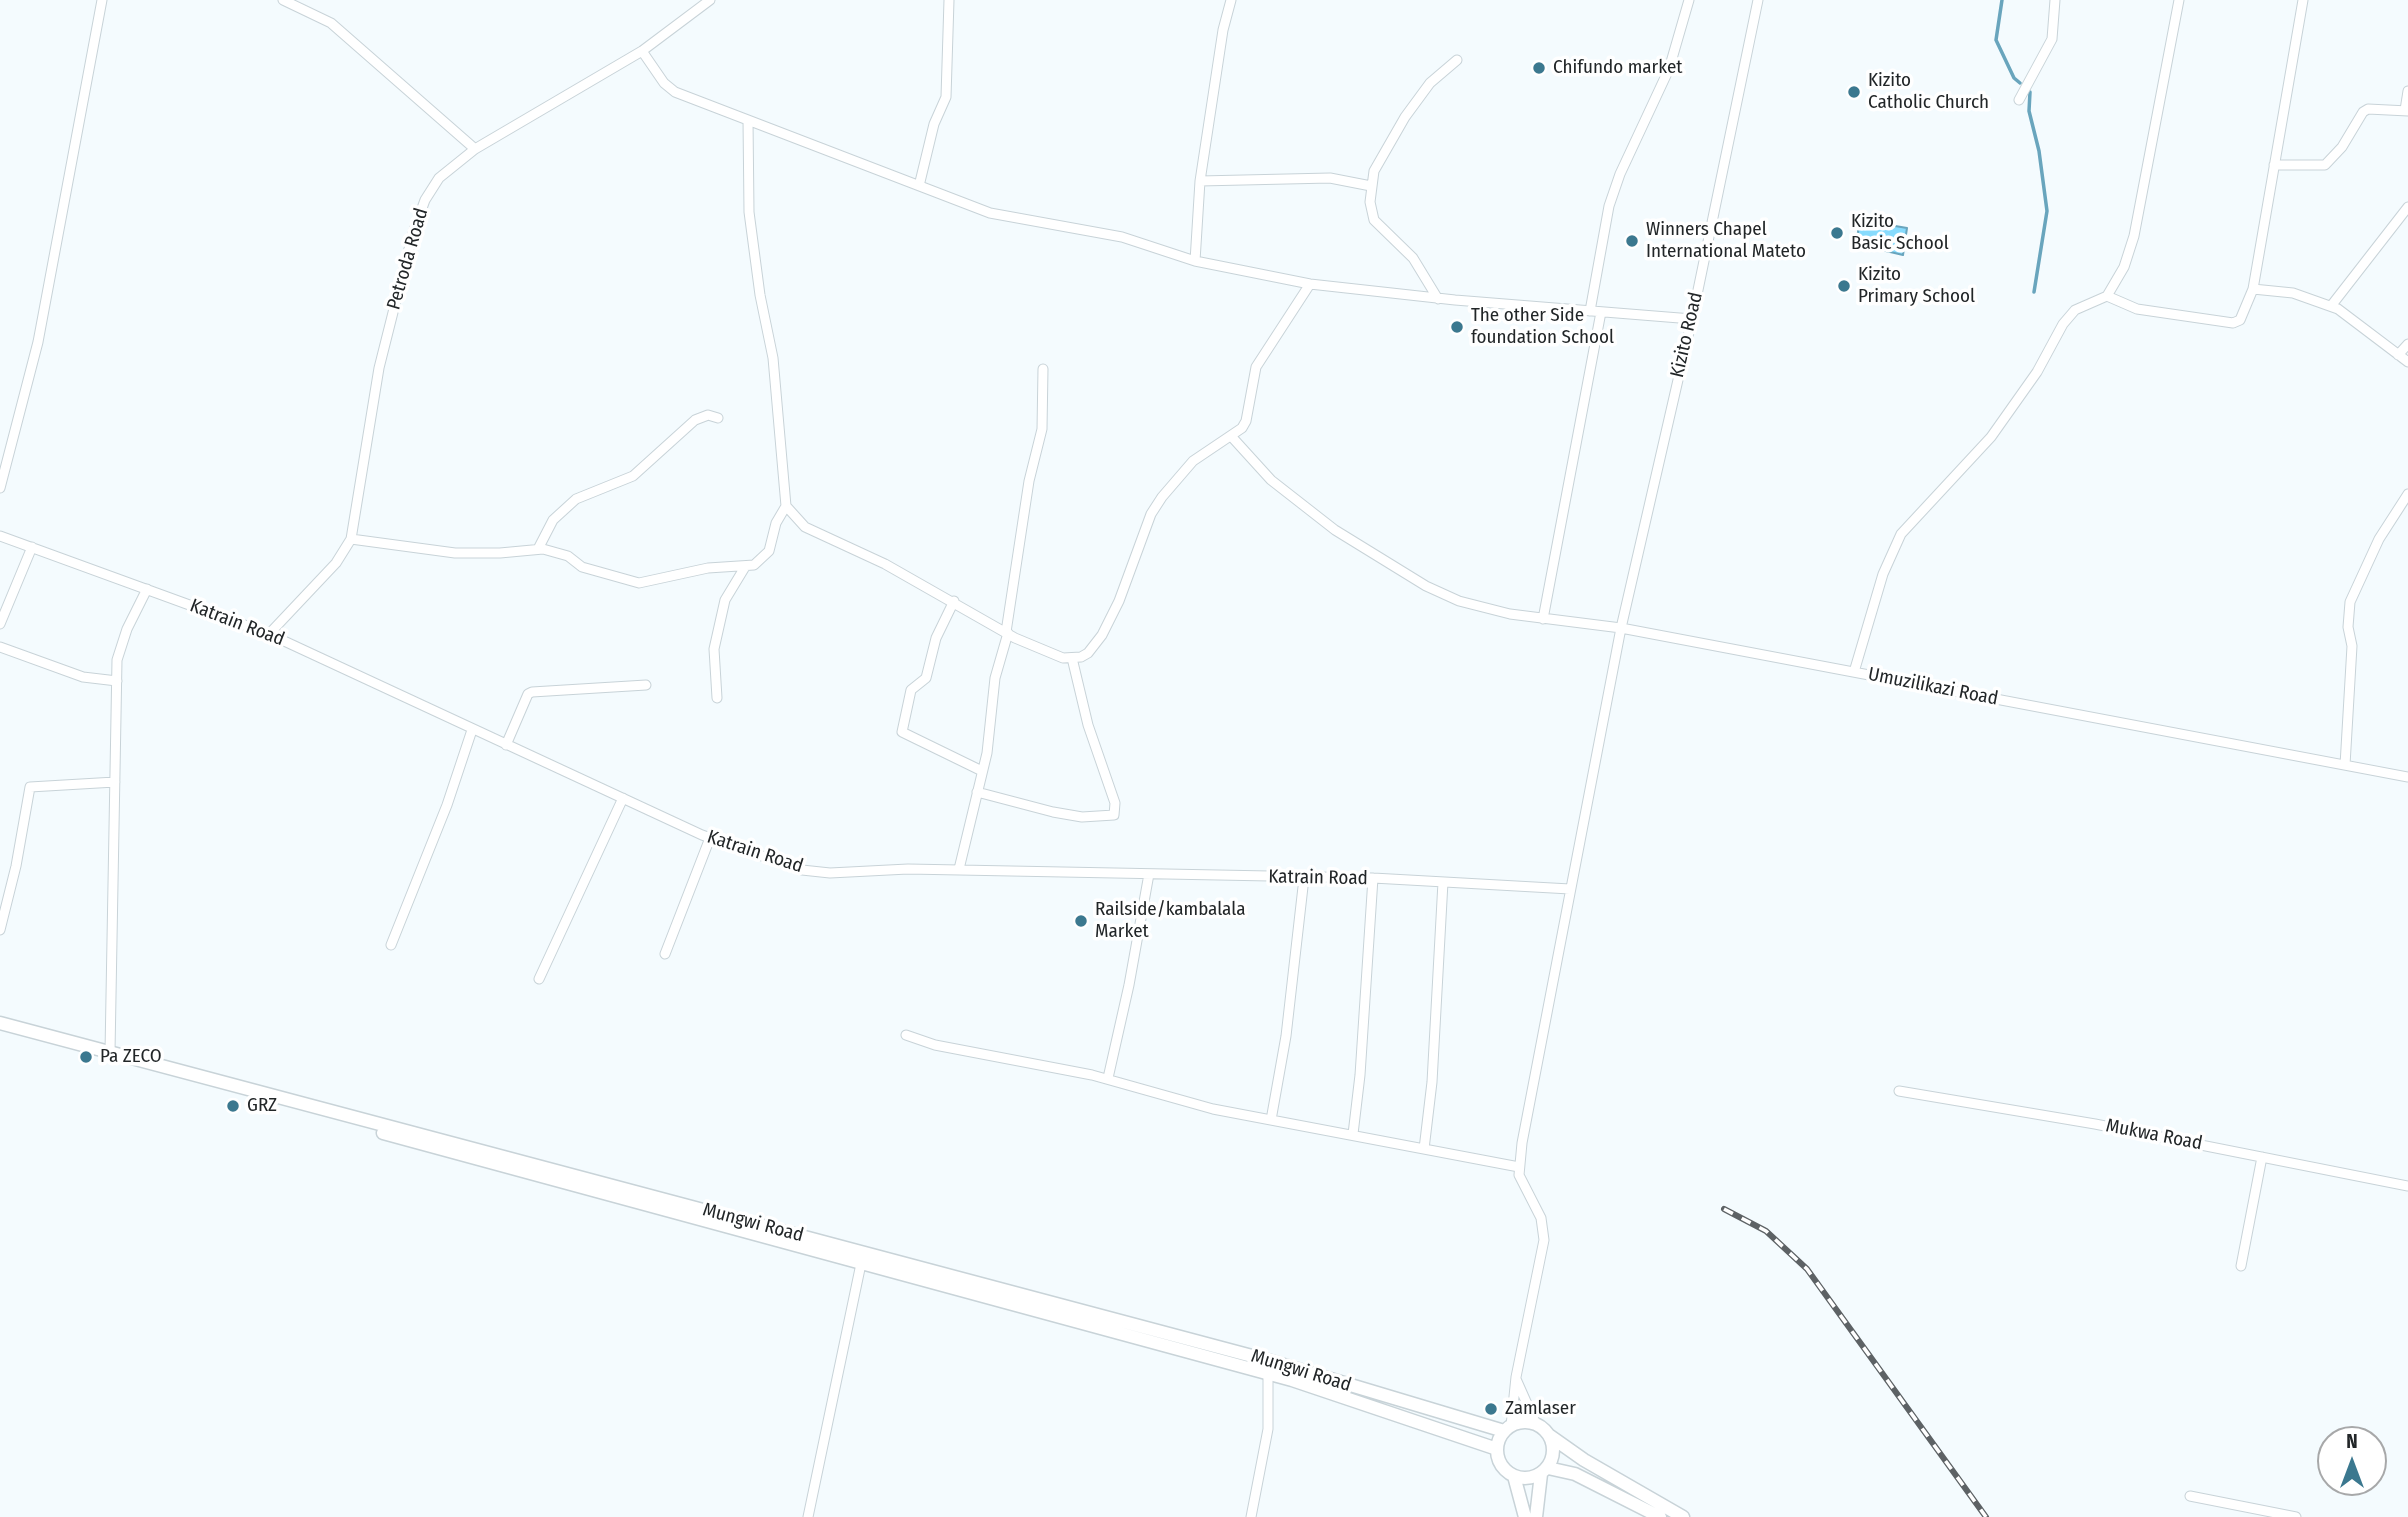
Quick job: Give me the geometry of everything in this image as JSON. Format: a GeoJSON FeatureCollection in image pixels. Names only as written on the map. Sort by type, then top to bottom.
{"type":"FeatureCollection","features":[{"type":"Feature","properties":{"kind":"main road","name":"Mungwi Road"},"geometry":{"type":"LineString","coordinates":[[0,1023],[862,1258],[1268,1374],[1497,1449]]}},
{"type":"Feature","properties":{"kind":"main road","name":"Mungwi Road"},"geometry":{"type":"LineString","coordinates":[[0,1030],[325,1115],[453,1154],[1267,1360],[1508,1429]]}},
{"type":"Feature","properties":{"kind":"main road"},"geometry":{"type":"LineString","coordinates":[[1660,1517],[1575,1474],[1544,1471],[1527,1478],[1514,1476],[1501,1465],[1497,1449],[1508,1429],[1527,1422],[1536,1424],[1584,1460],[1683,1517]]}},
{"type":"Feature","properties":{"kind":"main road"},"geometry":{"type":"LineString","coordinates":[[1536,1517],[1544,1471],[1554,1448],[1550,1435]]}},
{"type":"Feature","properties":{"kind":"main road"},"geometry":{"type":"LineString","coordinates":[[1514,1476],[1525,1517]]}},
{"type":"Feature","properties":{"kind":"street"},"geometry":{"type":"LineString","coordinates":[[0,488],[38,342],[102,0]]}},
{"type":"Feature","properties":{"kind":"street"},"geometry":{"type":"LineString","coordinates":[[283,0],[331,23],[475,149]]}},
{"type":"Feature","properties":{"kind":"street","name":"Petroda Road"},"geometry":{"type":"LineString","coordinates":[[269,634],[336,563],[351,539],[379,368],[413,233],[425,200],[439,178],[475,149],[642,51],[710,0]]}},
{"type":"Feature","properties":{"kind":"street"},"geometry":{"type":"LineString","coordinates":[[919,186],[934,124],[946,97],[949,0]]}},
{"type":"Feature","properties":{"kind":"street"},"geometry":{"type":"LineString","coordinates":[[1195,261],[1200,181],[1223,30],[1231,0]]}},
{"type":"Feature","properties":{"kind":"street"},"geometry":{"type":"LineString","coordinates":[[1590,311],[1609,206],[1620,174],[1665,79],[1689,0]]}},
{"type":"Feature","properties":{"kind":"street","name":"Kizito Road"},"geometry":{"type":"LineString","coordinates":[[1519,1167],[1621,628],[1692,319],[1758,0]]}},
{"type":"Feature","properties":{"kind":"street"},"geometry":{"type":"LineString","coordinates":[[2019,100],[2052,38],[2055,0]]}},
{"type":"Feature","properties":{"kind":"street"},"geometry":{"type":"LineString","coordinates":[[1854,672],[1883,574],[1901,534],[1991,437],[2037,372],[2070,315],[2107,296],[2124,267],[2134,236],[2179,0]]}},
{"type":"Feature","properties":{"kind":"street"},"geometry":{"type":"LineString","coordinates":[[2107,296],[2137,309],[2233,323],[2241,320],[2253,289],[2303,0]]}},
{"type":"Feature","properties":{"kind":"street"},"geometry":{"type":"LineString","coordinates":[[642,51],[664,83],[675,92],[990,213],[1122,237],[1195,261],[1310,284],[1438,299],[1692,319]]}},
{"type":"Feature","properties":{"kind":"street"},"geometry":{"type":"LineString","coordinates":[[1438,299],[1413,258],[1374,220],[1370,202],[1371,186],[1374,171],[1405,117],[1430,83],[1457,60]]}},
{"type":"Feature","properties":{"kind":"street"},"geometry":{"type":"LineString","coordinates":[[2274,165],[2325,165],[2342,147],[2363,112],[2406,110],[2408,91]]}},
{"type":"Feature","properties":{"kind":"street"},"geometry":{"type":"LineString","coordinates":[[351,539],[455,553],[500,553],[538,549],[559,552],[582,567],[639,583],[708,568],[745,567],[767,555],[776,523],[786,506],[773,358],[760,295],[749,212],[748,120]]}},
{"type":"Feature","properties":{"kind":"street"},"geometry":{"type":"LineString","coordinates":[[1200,181],[1330,178],[1371,186]]}},
{"type":"Feature","properties":{"kind":"street"},"geometry":{"type":"LineString","coordinates":[[2331,306],[2408,207]]}},
{"type":"Feature","properties":{"kind":"street"},"geometry":{"type":"LineString","coordinates":[[786,506],[804,527],[954,601],[1007,633],[1063,658],[1088,653],[1102,635],[1119,601],[1152,514],[1162,497],[1193,461],[1231,436],[1246,421],[1256,367],[1310,284]]}},
{"type":"Feature","properties":{"kind":"street"},"geometry":{"type":"LineString","coordinates":[[2253,289],[2293,293],[2331,306],[2364,326],[2408,362]]}},
{"type":"Feature","properties":{"kind":"street"},"geometry":{"type":"LineString","coordinates":[[1543,619],[1601,312]]}},
{"type":"Feature","properties":{"kind":"street"},"geometry":{"type":"LineString","coordinates":[[2398,355],[2408,344]]}},
{"type":"Feature","properties":{"kind":"street"},"geometry":{"type":"LineString","coordinates":[[959,870],[989,741],[995,678],[1007,633],[1029,481],[1042,429],[1044,369]]}},
{"type":"Feature","properties":{"kind":"street"},"geometry":{"type":"LineString","coordinates":[[538,549],[553,520],[576,499],[633,476],[695,420],[708,415],[718,418]]}},
{"type":"Feature","properties":{"kind":"street","name":"Umuzilikazi Road"},"geometry":{"type":"LineString","coordinates":[[1231,436],[1271,480],[1335,530],[1426,586],[1459,601],[1543,619],[1621,628],[2408,777]]}},
{"type":"Feature","properties":{"kind":"street"},"geometry":{"type":"LineString","coordinates":[[2345,765],[2352,646],[2348,627],[2350,602],[2379,539],[2408,494]]}},
{"type":"Feature","properties":{"kind":"street","name":"Katrain Road"},"geometry":{"type":"LineString","coordinates":[[0,536],[269,634],[709,838],[770,860],[816,872],[959,870],[1373,878],[1570,889]]}},
{"type":"Feature","properties":{"kind":"street"},"geometry":{"type":"LineString","coordinates":[[0,624],[32,547]]}},
{"type":"Feature","properties":{"kind":"street"},"geometry":{"type":"LineString","coordinates":[[717,698],[713,656],[723,605],[745,567]]}},
{"type":"Feature","properties":{"kind":"street"},"geometry":{"type":"LineString","coordinates":[[110,1052],[117,681],[120,647],[147,589]]}},
{"type":"Feature","properties":{"kind":"street"},"geometry":{"type":"LineString","coordinates":[[954,601],[936,638],[926,678],[911,690],[902,732],[982,771]]}},
{"type":"Feature","properties":{"kind":"street"},"geometry":{"type":"LineString","coordinates":[[0,647],[83,677],[117,681]]}},
{"type":"Feature","properties":{"kind":"street"},"geometry":{"type":"LineString","coordinates":[[977,792],[1053,812],[1083,817],[1114,815],[1115,803],[1100,754],[1090,733],[1072,658]]}},
{"type":"Feature","properties":{"kind":"street"},"geometry":{"type":"LineString","coordinates":[[506,745],[528,694],[532,692],[646,685]]}},
{"type":"Feature","properties":{"kind":"street"},"geometry":{"type":"LineString","coordinates":[[391,945],[447,806],[472,730]]}},
{"type":"Feature","properties":{"kind":"street"},"geometry":{"type":"LineString","coordinates":[[0,930],[16,866],[30,786],[115,782]]}},
{"type":"Feature","properties":{"kind":"street"},"geometry":{"type":"LineString","coordinates":[[540,979],[623,798]]}},
{"type":"Feature","properties":{"kind":"street"},"geometry":{"type":"LineString","coordinates":[[666,954],[709,838]]}},
{"type":"Feature","properties":{"kind":"street"},"geometry":{"type":"LineString","coordinates":[[1108,1078],[1129,985],[1149,874]]}},
{"type":"Feature","properties":{"kind":"street"},"geometry":{"type":"LineString","coordinates":[[1270,1119],[1286,1036],[1304,878]]}},
{"type":"Feature","properties":{"kind":"street"},"geometry":{"type":"LineString","coordinates":[[1353,1134],[1360,1075],[1373,878]]}},
{"type":"Feature","properties":{"kind":"street"},"geometry":{"type":"LineString","coordinates":[[1424,1149],[1432,1083],[1443,882]]}},
{"type":"Feature","properties":{"kind":"street"},"geometry":{"type":"LineString","coordinates":[[906,1035],[935,1045],[1108,1078],[1213,1109],[1519,1167],[1523,1187],[1544,1226],[1544,1240],[1508,1429]]}},
{"type":"Feature","properties":{"kind":"street","name":"Mukwa Road"},"geometry":{"type":"LineString","coordinates":[[1899,1091],[2095,1124],[2408,1186]]}},
{"type":"Feature","properties":{"kind":"street"},"geometry":{"type":"LineString","coordinates":[[2241,1266],[2262,1157]]}},
{"type":"Feature","properties":{"kind":"street"},"geometry":{"type":"LineString","coordinates":[[808,1517],[862,1258]]}},
{"type":"Feature","properties":{"kind":"street"},"geometry":{"type":"LineString","coordinates":[[1251,1517],[1268,1429],[1268,1374]]}},
{"type":"Feature","properties":{"kind":"street"},"geometry":{"type":"LineString","coordinates":[[1516,1377],[1536,1424]]}},
{"type":"Feature","properties":{"kind":"street"},"geometry":{"type":"LineString","coordinates":[[2190,1496],[2296,1517]]}},
{"type":"Feature","properties":{"kind":"water"},"geometry":{"type":"Polygon","coordinates":[[[1860,220],[1907,228],[1903,255],[1856,244],[1860,220]]]}},
{"type":"Feature","properties":{"kind":"waterway"},"geometry":{"type":"LineString","coordinates":[[2002,0],[1996,40],[2014,78],[2020,83]]}},
{"type":"Feature","properties":{"kind":"waterway"},"geometry":{"type":"LineString","coordinates":[[2030,92],[2029,111],[2039,151],[2047,211],[2034,292]]}},
{"type":"Feature","properties":{"kind":"railway"},"geometry":{"type":"LineString","coordinates":[[1724,1209],[1766,1231],[1807,1269],[1986,1517]]}},
{"type":"Feature","properties":{"kind":"place","name":"Chifundo market"},"geometry":{"type":"Point","coordinates":[1539,68]}},
{"type":"Feature","properties":{"kind":"place","name":"Kizito Catholic Church"},"geometry":{"type":"Point","coordinates":[1854,92]}},
{"type":"Feature","properties":{"kind":"place","name":"Kizito Basic School"},"geometry":{"type":"Point","coordinates":[1837,233]}},
{"type":"Feature","properties":{"kind":"place","name":"Winners Chapel International Mateto"},"geometry":{"type":"Point","coordinates":[1632,241]}},
{"type":"Feature","properties":{"kind":"place","name":"Kizito Primary School"},"geometry":{"type":"Point","coordinates":[1844,286]}},
{"type":"Feature","properties":{"kind":"place","name":"The other Side foundation School"},"geometry":{"type":"Point","coordinates":[1457,327]}},
{"type":"Feature","properties":{"kind":"place","name":"Railside/kambalala Market"},"geometry":{"type":"Point","coordinates":[1081,921]}},
{"type":"Feature","properties":{"kind":"place","name":"Pa ZECO"},"geometry":{"type":"Point","coordinates":[86,1057]}},
{"type":"Feature","properties":{"kind":"place","name":"GRZ"},"geometry":{"type":"Point","coordinates":[233,1106]}},
{"type":"Feature","properties":{"kind":"place","name":"Zamlaser"},"geometry":{"type":"Point","coordinates":[1491,1409]}}]}
